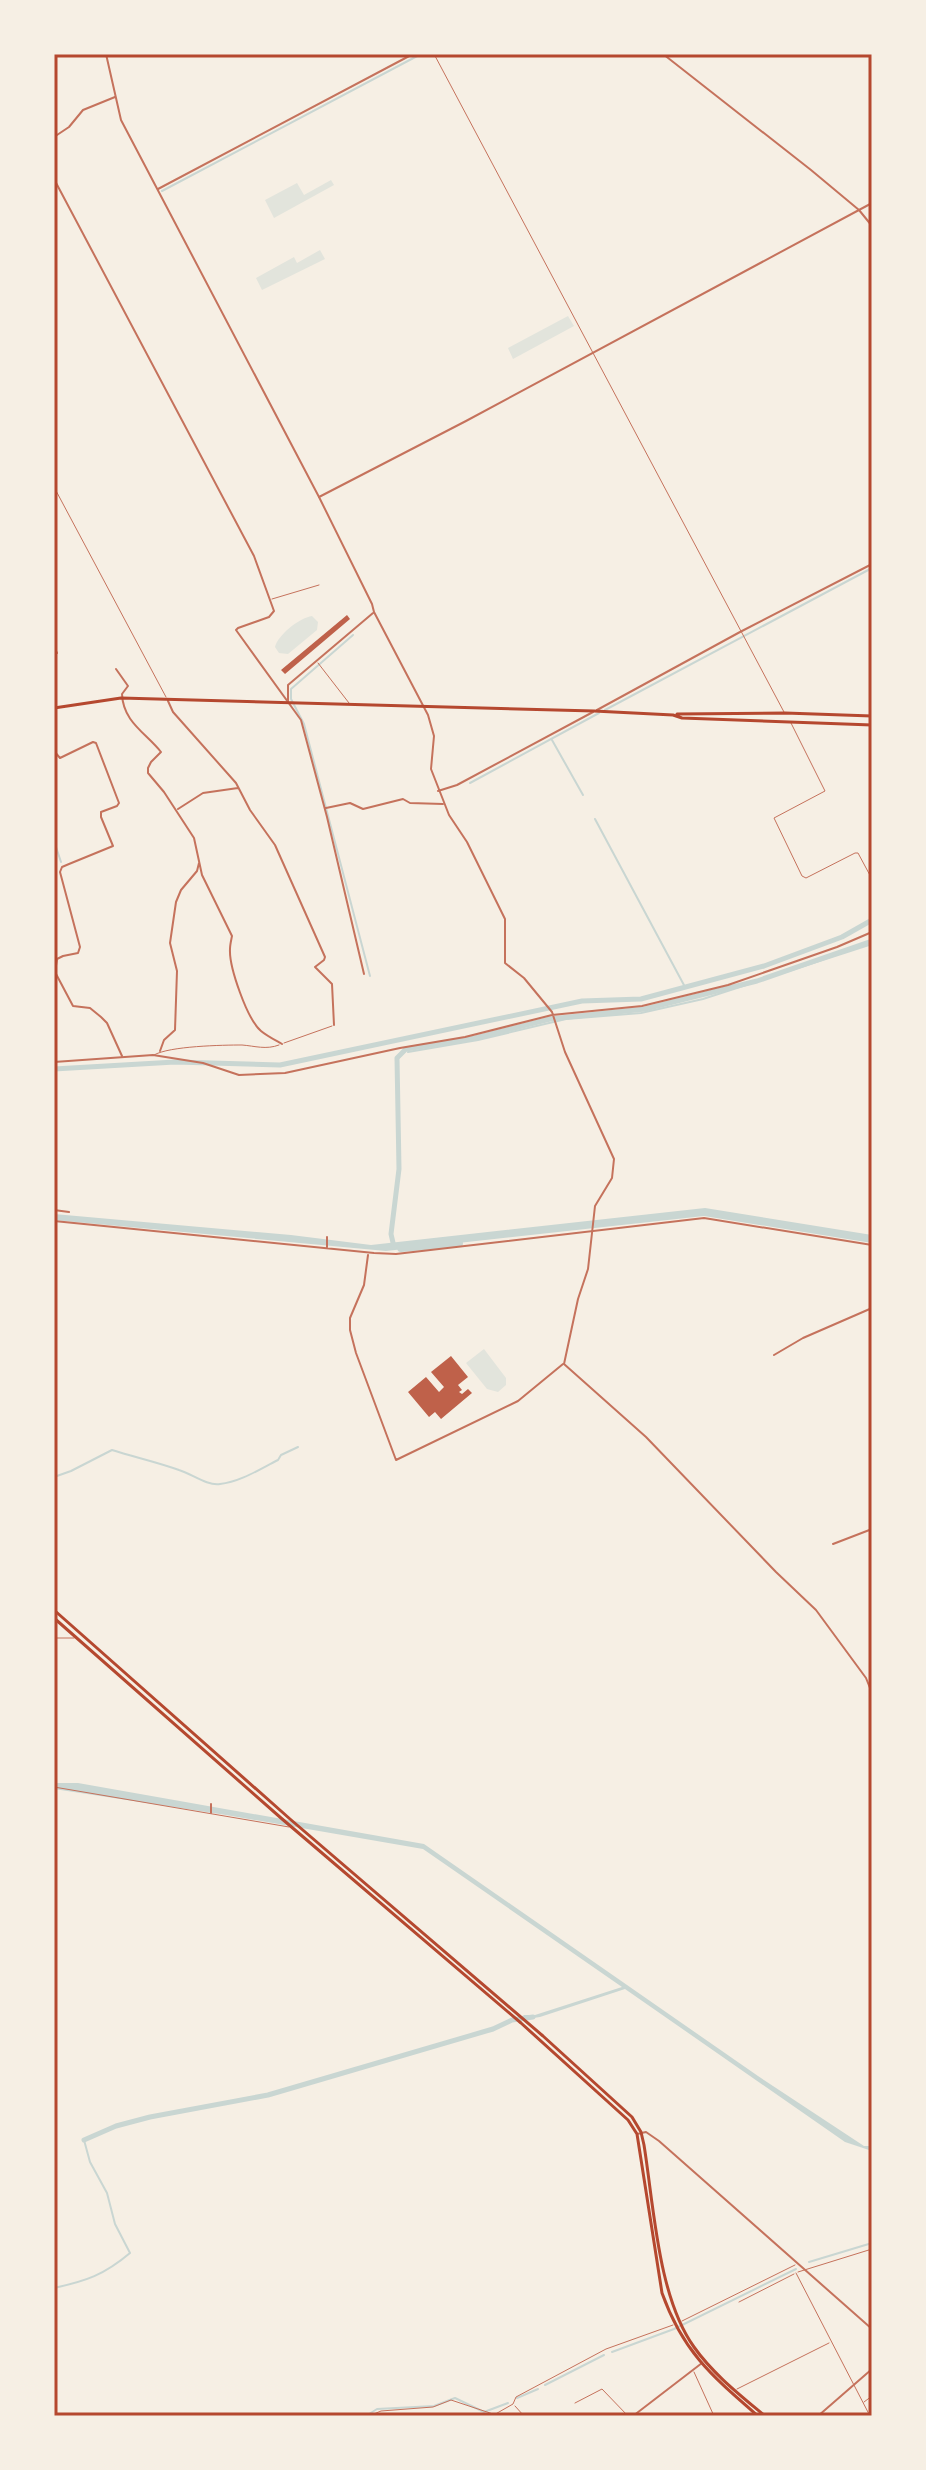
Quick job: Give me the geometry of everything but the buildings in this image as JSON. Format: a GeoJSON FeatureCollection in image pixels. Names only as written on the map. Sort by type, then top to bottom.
{"type":"FeatureCollection","features":[{"type":"Feature","properties":{"kind":"main road"},"geometry":{"type":"LineString","coordinates":[[54,708],[121,698],[594,711],[682,718],[872,725]]}},
{"type":"Feature","properties":{"kind":"main road"},"geometry":{"type":"LineString","coordinates":[[673,715],[683,712],[872,716]]}},
{"type":"Feature","properties":{"kind":"main road"},"geometry":{"type":"LineString","coordinates":[[54,1611],[294,1825]]}},
{"type":"Feature","properties":{"kind":"main road"},"geometry":{"type":"LineString","coordinates":[[54,1618],[524,2022],[639,2133],[662,2293],[682,2338],[758,2416]]}},
{"type":"Feature","properties":{"kind":"main road"},"geometry":{"type":"LineString","coordinates":[[733,2391],[765,2416]]}},
{"type":"Feature","properties":{"kind":"street"},"geometry":{"type":"LineString","coordinates":[[106,54],[121,120],[319,497],[424,707],[434,736],[431,769],[438,791],[505,919],[505,963],[524,978],[552,1014],[594,1120],[614,1159],[612,1178],[595,1206],[588,1269],[564,1364],[518,1401],[396,1460],[350,1330],[350,1318],[366,1274],[368,1253]]}},
{"type":"Feature","properties":{"kind":"street"},"geometry":{"type":"LineString","coordinates":[[157,189],[413,54]]}},
{"type":"Feature","properties":{"kind":"street"},"geometry":{"type":"LineString","coordinates":[[663,54],[859,210],[872,226]]}},
{"type":"Feature","properties":{"kind":"street"},"geometry":{"type":"LineString","coordinates":[[54,137],[69,127],[83,110],[116,96]]}},
{"type":"Feature","properties":{"kind":"street"},"geometry":{"type":"LineString","coordinates":[[54,179],[254,556],[274,611],[236,630],[301,720],[364,974]]}},
{"type":"Feature","properties":{"kind":"street"},"geometry":{"type":"LineString","coordinates":[[319,497],[872,203]]}},
{"type":"Feature","properties":{"kind":"street"},"geometry":{"type":"LineString","coordinates":[[438,791],[457,785],[872,564]]}},
{"type":"Feature","properties":{"kind":"street"},"geometry":{"type":"LineString","coordinates":[[289,703],[288,685],[374,612]]}},
{"type":"Feature","properties":{"kind":"street"},"geometry":{"type":"LineString","coordinates":[[54,647],[57,653],[54,654]]}},
{"type":"Feature","properties":{"kind":"street"},"geometry":{"type":"LineString","coordinates":[[116,669],[128,686],[121,698],[123,708],[142,735],[161,752],[151,762],[148,773],[194,838],[202,875],[232,936],[232,965],[244,1004],[261,1031],[282,1044]]}},
{"type":"Feature","properties":{"kind":"street"},"geometry":{"type":"LineString","coordinates":[[167,700],[173,712],[239,787],[250,810],[275,845],[325,958],[315,967],[332,984],[334,1025]]}},
{"type":"Feature","properties":{"kind":"street"},"geometry":{"type":"LineString","coordinates":[[54,751],[60,758],[96,743],[119,803],[101,812],[113,846],[62,867],[60,872],[80,947],[78,953],[57,959],[55,972],[73,1006],[90,1008],[107,1023],[122,1056]]}},
{"type":"Feature","properties":{"kind":"street"},"geometry":{"type":"LineString","coordinates":[[176,810],[203,793],[239,787]]}},
{"type":"Feature","properties":{"kind":"street"},"geometry":{"type":"LineString","coordinates":[[325,809],[350,803],[363,809],[403,799],[410,803],[444,804]]}},
{"type":"Feature","properties":{"kind":"street"},"geometry":{"type":"LineString","coordinates":[[160,1051],[164,1040],[175,1030],[177,971],[170,943],[176,902],[181,890],[197,871],[199,862]]}},
{"type":"Feature","properties":{"kind":"street"},"geometry":{"type":"LineString","coordinates":[[54,1062],[153,1055],[203,1063],[239,1075],[285,1073],[465,1037],[552,1014],[642,1006],[728,985],[872,932]]}},
{"type":"Feature","properties":{"kind":"street"},"geometry":{"type":"LineString","coordinates":[[54,1210],[69,1212]]}},
{"type":"Feature","properties":{"kind":"street"},"geometry":{"type":"LineString","coordinates":[[54,1221],[396,1254],[704,1218],[872,1245]]}},
{"type":"Feature","properties":{"kind":"street"},"geometry":{"type":"LineString","coordinates":[[327,1238],[327,1248]]}},
{"type":"Feature","properties":{"kind":"street"},"geometry":{"type":"LineString","coordinates":[[774,1355],[803,1338],[872,1308]]}},
{"type":"Feature","properties":{"kind":"street"},"geometry":{"type":"LineString","coordinates":[[564,1364],[646,1437],[816,1610],[866,1678],[872,1693]]}},
{"type":"Feature","properties":{"kind":"street"},"geometry":{"type":"LineString","coordinates":[[833,1544],[872,1529]]}},
{"type":"Feature","properties":{"kind":"street"},"geometry":{"type":"LineString","coordinates":[[211,1804],[211,1813]]}},
{"type":"Feature","properties":{"kind":"street"},"geometry":{"type":"LineString","coordinates":[[639,2133],[646,2132],[659,2141],[872,2329]]}},
{"type":"Feature","properties":{"kind":"street"},"geometry":{"type":"LineString","coordinates":[[630,2416],[703,2362]]}},
{"type":"Feature","properties":{"kind":"street"},"geometry":{"type":"LineString","coordinates":[[818,2416],[872,2369]]}},
{"type":"Feature","properties":{"kind":"lane"},"geometry":{"type":"LineString","coordinates":[[434,54],[825,791],[774,818],[802,876],[806,878],[858,853],[872,879]]}},
{"type":"Feature","properties":{"kind":"lane"},"geometry":{"type":"LineString","coordinates":[[54,487],[167,700]]}},
{"type":"Feature","properties":{"kind":"lane"},"geometry":{"type":"LineString","coordinates":[[269,599],[319,585]]}},
{"type":"Feature","properties":{"kind":"lane"},"geometry":{"type":"LineString","coordinates":[[316,660],[351,705]]}},
{"type":"Feature","properties":{"kind":"lane"},"geometry":{"type":"LineString","coordinates":[[153,1055],[160,1051],[237,1045],[265,1048],[334,1025]]}},
{"type":"Feature","properties":{"kind":"lane"},"geometry":{"type":"LineString","coordinates":[[54,1638],[77,1638]]}},
{"type":"Feature","properties":{"kind":"lane"},"geometry":{"type":"LineString","coordinates":[[54,1787],[294,1825]]}},
{"type":"Feature","properties":{"kind":"lane"},"geometry":{"type":"LineString","coordinates":[[739,2302],[805,2269],[872,2249]]}},
{"type":"Feature","properties":{"kind":"lane"},"geometry":{"type":"LineString","coordinates":[[369,2416],[381,2411],[433,2407],[451,2400],[493,2415],[513,2404],[516,2397],[606,2349],[677,2323],[797,2264]]}},
{"type":"Feature","properties":{"kind":"lane"},"geometry":{"type":"LineString","coordinates":[[796,2273],[870,2416]]}},
{"type":"Feature","properties":{"kind":"lane"},"geometry":{"type":"LineString","coordinates":[[733,2391],[831,2342]]}},
{"type":"Feature","properties":{"kind":"lane"},"geometry":{"type":"LineString","coordinates":[[693,2370],[714,2416]]}},
{"type":"Feature","properties":{"kind":"lane"},"geometry":{"type":"LineString","coordinates":[[575,2403],[602,2389],[630,2416]]}},
{"type":"Feature","properties":{"kind":"lane"},"geometry":{"type":"LineString","coordinates":[[864,2402],[872,2396]]}},
{"type":"Feature","properties":{"kind":"lane"},"geometry":{"type":"LineString","coordinates":[[513,2404],[524,2416]]}},
{"type":"Feature","properties":{"kind":"shaded area"},"geometry":{"type":"Polygon","coordinates":[[[331,180],[334,185],[274,218],[265,200],[297,183],[304,195],[331,180]]]}},
{"type":"Feature","properties":{"kind":"shaded area"},"geometry":{"type":"Polygon","coordinates":[[[320,250],[325,259],[262,290],[256,278],[294,257],[297,263],[320,250]]]}},
{"type":"Feature","properties":{"kind":"shaded area"},"geometry":{"type":"Polygon","coordinates":[[[568,316],[574,326],[513,359],[508,348],[568,316]]]}},
{"type":"Feature","properties":{"kind":"shaded area"},"geometry":{"type":"Polygon","coordinates":[[[312,616],[318,622],[317,630],[288,654],[279,653],[275,647],[285,632],[312,616]]]}},
{"type":"Feature","properties":{"kind":"shaded area"},"geometry":{"type":"Polygon","coordinates":[[[705,1208],[872,1235],[872,1243],[704,1216],[386,1251],[54,1220],[54,1214],[371,1245],[705,1208]]]}},
{"type":"Feature","properties":{"kind":"shaded area"},"geometry":{"type":"Polygon","coordinates":[[[484,1349],[506,1378],[506,1385],[498,1392],[487,1389],[466,1363],[484,1349]]]}},
{"type":"Feature","properties":{"kind":"shaded area"},"geometry":{"type":"Polygon","coordinates":[[[54,1783],[78,1783],[424,1844],[758,2076],[864,2146],[872,2146],[872,2151],[845,2142],[625,1989],[527,2019],[523,2015],[535,2015],[622,1987],[423,1849],[54,1789],[54,1783]]]}},
{"type":"Feature","properties":{"kind":"waterway"},"geometry":{"type":"LineString","coordinates":[[162,191],[421,54]]}},
{"type":"Feature","properties":{"kind":"waterway"},"geometry":{"type":"LineString","coordinates":[[605,710],[872,568]]}},
{"type":"Feature","properties":{"kind":"waterway"},"geometry":{"type":"LineString","coordinates":[[353,635],[291,689],[291,699],[304,724],[370,976]]}},
{"type":"Feature","properties":{"kind":"waterway"},"geometry":{"type":"LineString","coordinates":[[470,783],[599,713]]}},
{"type":"Feature","properties":{"kind":"waterway"},"geometry":{"type":"LineString","coordinates":[[552,740],[583,795]]}},
{"type":"Feature","properties":{"kind":"waterway"},"geometry":{"type":"LineString","coordinates":[[595,819],[685,987]]}},
{"type":"Feature","properties":{"kind":"waterway"},"geometry":{"type":"LineString","coordinates":[[54,841],[61,862]]}},
{"type":"Feature","properties":{"kind":"waterway"},"geometry":{"type":"LineString","coordinates":[[54,1069],[175,1062],[280,1065],[582,1001],[641,999],[764,966],[842,937],[872,920]]}},
{"type":"Feature","properties":{"kind":"waterway"},"geometry":{"type":"LineString","coordinates":[[394,1247],[391,1234],[399,1169],[397,1058],[406,1049],[475,1038],[550,1019],[645,1009],[757,981],[872,941]]}},
{"type":"Feature","properties":{"kind":"waterway"},"geometry":{"type":"LineString","coordinates":[[408,1052],[478,1040],[566,1019],[641,1013],[703,999],[872,944]]}},
{"type":"Feature","properties":{"kind":"waterway"},"geometry":{"type":"LineString","coordinates":[[401,1248],[459,1243]]}},
{"type":"Feature","properties":{"kind":"waterway"},"geometry":{"type":"LineString","coordinates":[[54,1477],[112,1450],[220,1484],[250,1475],[298,1447]]}},
{"type":"Feature","properties":{"kind":"waterway"},"geometry":{"type":"LineString","coordinates":[[84,2140],[116,2126],[150,2117],[268,2095],[493,2029],[512,2020],[533,2017]]}},
{"type":"Feature","properties":{"kind":"waterway"},"geometry":{"type":"LineString","coordinates":[[54,2288],[94,2276],[130,2253],[115,2224],[107,2193],[90,2162],[84,2140]]}},
{"type":"Feature","properties":{"kind":"waterway"},"geometry":{"type":"LineString","coordinates":[[809,2262],[872,2243]]}},
{"type":"Feature","properties":{"kind":"waterway"},"geometry":{"type":"LineString","coordinates":[[612,2352],[674,2329],[796,2269]]}},
{"type":"Feature","properties":{"kind":"waterway"},"geometry":{"type":"LineString","coordinates":[[545,2385],[604,2355]]}},
{"type":"Feature","properties":{"kind":"waterway"},"geometry":{"type":"LineString","coordinates":[[517,2398],[538,2389]]}},
{"type":"Feature","properties":{"kind":"waterway"},"geometry":{"type":"LineString","coordinates":[[366,2416],[377,2409],[434,2406],[455,2398],[484,2412],[508,2403]]}}]}
